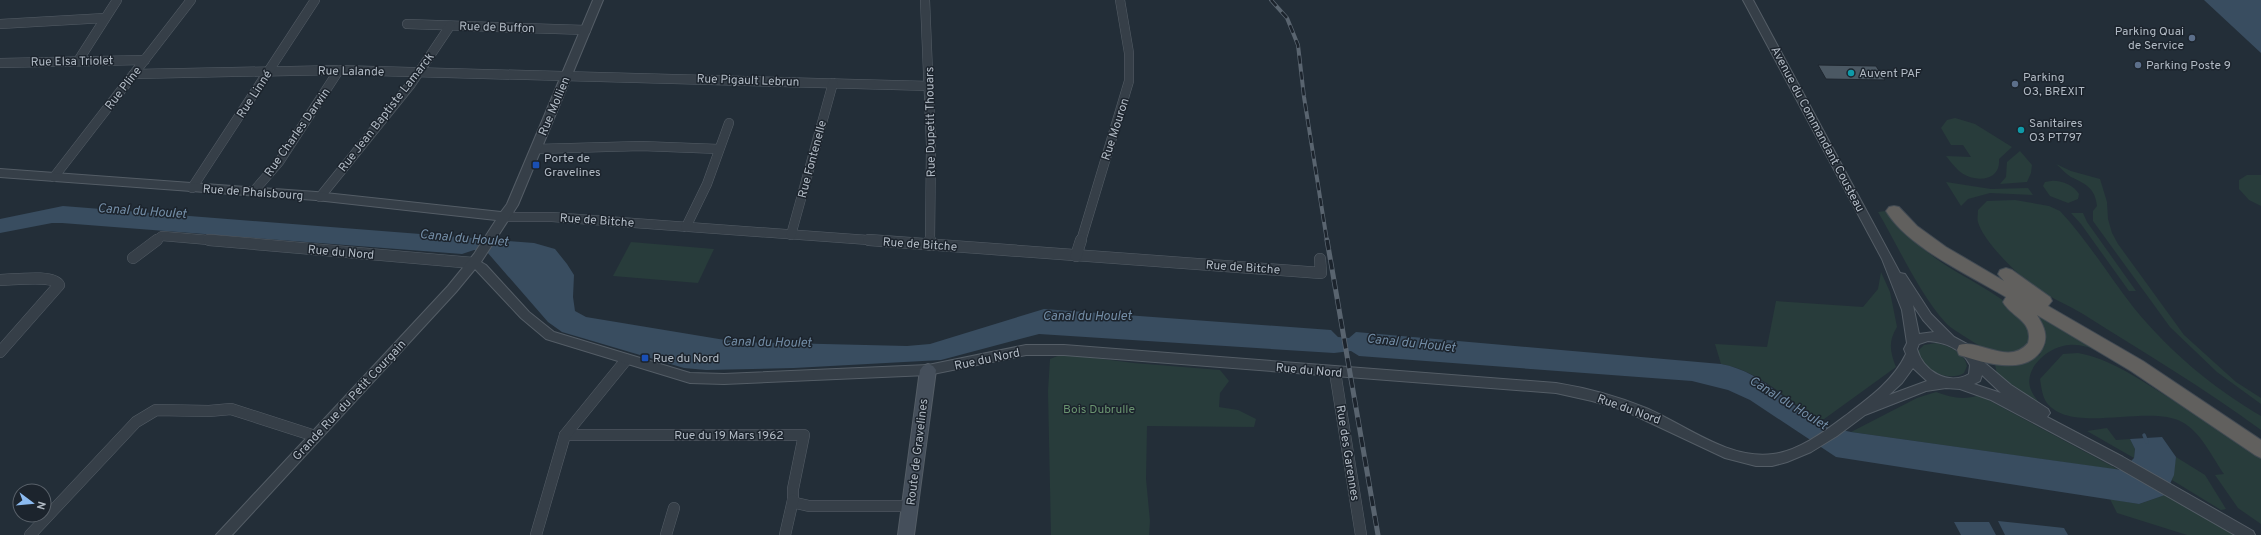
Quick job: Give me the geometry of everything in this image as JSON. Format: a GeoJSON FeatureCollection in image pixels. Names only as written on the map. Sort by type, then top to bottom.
{"type":"FeatureCollection","features":[{"type":"Feature","properties":{"kind":"highway"},"geometry":{"type":"LineString","coordinates":[[1958,346],[1998,358],[2019,358],[2034,350],[2038,343],[2038,335],[2033,323],[2024,312],[2000,294],[1929,250],[1914,238],[1894,211],[1912,230],[1936,248],[2147,372],[2261,450]]}},
{"type":"Feature","properties":{"kind":"highway"},"geometry":{"type":"LineString","coordinates":[[2006,274],[2042,299],[2176,379],[2261,439]]}},
{"type":"Feature","properties":{"kind":"main road","name":"Route de Gravelines"},"geometry":{"type":"LineString","coordinates":[[906,535],[928,370]]}},
{"type":"Feature","properties":{"kind":"street"},"geometry":{"type":"LineString","coordinates":[[78,61],[117,0]]}},
{"type":"Feature","properties":{"kind":"street","name":"Rue Pline"},"geometry":{"type":"LineString","coordinates":[[54,177],[191,0]]}},
{"type":"Feature","properties":{"kind":"street","name":"Rue Linné"},"geometry":{"type":"LineString","coordinates":[[192,188],[315,0]]}},
{"type":"Feature","properties":{"kind":"street","name":"Rue Mollien"},"geometry":{"type":"LineString","coordinates":[[495,230],[505,217],[517,195],[598,0]]}},
{"type":"Feature","properties":{"kind":"street","name":"Rue Dupetit Thouars"},"geometry":{"type":"LineString","coordinates":[[925,0],[930,86],[930,245]]}},
{"type":"Feature","properties":{"kind":"street","name":"Rue Mouron"},"geometry":{"type":"LineString","coordinates":[[1076,256],[1129,81],[1129,53],[1120,0]]}},
{"type":"Feature","properties":{"kind":"street","name":"Avenue du Commandant Cousteau"},"geometry":{"type":"LineString","coordinates":[[1748,0],[1888,259],[1928,317],[1975,362]]}},
{"type":"Feature","properties":{"kind":"street"},"geometry":{"type":"LineString","coordinates":[[0,24],[106,18]]}},
{"type":"Feature","properties":{"kind":"street","name":"Rue de Buffon"},"geometry":{"type":"LineString","coordinates":[[408,24],[586,30]]}},
{"type":"Feature","properties":{"kind":"street","name":"Rue Jean Baptiste Lamarck"},"geometry":{"type":"LineString","coordinates":[[320,197],[419,72],[450,26]]}},
{"type":"Feature","properties":{"kind":"street","name":"Rue Elsa Triolet"},"geometry":{"type":"LineString","coordinates":[[0,63],[145,60]]}},
{"type":"Feature","properties":{"kind":"street","name":"Rue Lalande"},"geometry":{"type":"LineString","coordinates":[[134,74],[269,70],[339,70],[567,75]]}},
{"type":"Feature","properties":{"kind":"street","name":"Rue Charles Darwin"},"geometry":{"type":"LineString","coordinates":[[253,192],[279,162],[339,70]]}},
{"type":"Feature","properties":{"kind":"street","name":"Rue Pigault Lebrun"},"geometry":{"type":"LineString","coordinates":[[567,75],[930,86]]}},
{"type":"Feature","properties":{"kind":"street","name":"Rue Fontenelle"},"geometry":{"type":"LineString","coordinates":[[791,235],[833,83]]}},
{"type":"Feature","properties":{"kind":"street"},"geometry":{"type":"LineString","coordinates":[[686,227],[704,192],[729,122]]}},
{"type":"Feature","properties":{"kind":"street"},"geometry":{"type":"LineString","coordinates":[[536,149],[641,146],[719,149]]}},
{"type":"Feature","properties":{"kind":"street","name":"Rue de Phalsbourg"},"geometry":{"type":"LineString","coordinates":[[0,173],[320,197],[461,210],[505,217]]}},
{"type":"Feature","properties":{"kind":"street","name":"Rue de Bitche"},"geometry":{"type":"LineString","coordinates":[[505,217],[542,216],[1321,273],[1320,259]]}},
{"type":"Feature","properties":{"kind":"street","name":"Grande Rue du Petit Courgain"},"geometry":{"type":"LineString","coordinates":[[223,535],[452,289],[495,230]]}},
{"type":"Feature","properties":{"kind":"street","name":"Rue du Nord"},"geometry":{"type":"LineString","coordinates":[[133,258],[162,236],[476,258],[485,271],[543,331],[557,339],[681,376],[711,380],[928,370],[954,366],[1012,352],[1052,349],[1560,389],[1599,397],[1633,408],[1723,451],[1741,457],[1773,460],[1789,457],[1804,449],[1857,414],[1900,376],[1907,367],[1911,356]]}},
{"type":"Feature","properties":{"kind":"street","name":"Avenue du Commandant Cousteau"},"geometry":{"type":"LineString","coordinates":[[1888,259],[1904,300],[1913,331],[1913,342],[1910,347],[1911,356]]}},
{"type":"Feature","properties":{"kind":"street"},"geometry":{"type":"LineString","coordinates":[[0,280],[26,280],[43,278],[55,280],[60,285],[54,294],[0,352]]}},
{"type":"Feature","properties":{"kind":"street"},"geometry":{"type":"LineString","coordinates":[[1913,342],[1928,336],[1958,346]]}},
{"type":"Feature","properties":{"kind":"street"},"geometry":{"type":"LineString","coordinates":[[1911,356],[1915,364],[1926,374],[1996,396],[2118,461],[2248,535]]}},
{"type":"Feature","properties":{"kind":"street"},"geometry":{"type":"LineString","coordinates":[[536,535],[565,435],[626,360]]}},
{"type":"Feature","properties":{"kind":"street"},"geometry":{"type":"LineString","coordinates":[[1955,384],[1969,382],[1974,377],[1977,370],[1975,362]]}},
{"type":"Feature","properties":{"kind":"street"},"geometry":{"type":"LineString","coordinates":[[1975,362],[2006,388],[2118,461]]}},
{"type":"Feature","properties":{"kind":"street","name":"Rue des Garennes"},"geometry":{"type":"LineString","coordinates":[[1335,372],[1361,535]]}},
{"type":"Feature","properties":{"kind":"street","name":"Rue du Nord"},"geometry":{"type":"LineString","coordinates":[[1857,414],[1925,386],[1955,384]]}},
{"type":"Feature","properties":{"kind":"street"},"geometry":{"type":"LineString","coordinates":[[30,535],[136,422],[156,410],[209,412],[238,410],[315,436]]}},
{"type":"Feature","properties":{"kind":"street","name":"Rue du 19 Mars 1962"},"geometry":{"type":"LineString","coordinates":[[565,435],[804,435],[793,489],[793,500]]}},
{"type":"Feature","properties":{"kind":"street"},"geometry":{"type":"LineString","coordinates":[[785,535],[793,500],[796,503],[809,506],[910,506]]}},
{"type":"Feature","properties":{"kind":"street"},"geometry":{"type":"LineString","coordinates":[[666,535],[674,508]]}},
{"type":"Feature","properties":{"kind":"green space"},"geometry":{"type":"Polygon","coordinates":[[[1955,118],[1975,124],[2012,147],[1999,159],[1998,167],[1995,173],[1991,176],[1978,179],[1964,174],[1958,170],[1946,156],[1971,157],[1963,145],[1951,145],[1941,128],[1947,120],[1955,118]]]}},
{"type":"Feature","properties":{"kind":"green space"},"geometry":{"type":"Polygon","coordinates":[[[2020,151],[2032,165],[2031,173],[2027,182],[2000,184],[2006,177],[2007,162],[2020,151]]]}},
{"type":"Feature","properties":{"kind":"green space"},"geometry":{"type":"Polygon","coordinates":[[[2056,164],[2071,171],[2100,179],[2107,202],[2108,219],[2112,233],[2118,244],[2184,335],[2236,382],[2261,398],[2261,404],[2217,372],[2170,327],[2093,221],[2093,211],[2097,206],[2092,191],[2089,187],[2069,176],[2056,164]]]}},
{"type":"Feature","properties":{"kind":"green space"},"geometry":{"type":"Polygon","coordinates":[[[2247,175],[2261,175],[2261,206],[2249,200],[2239,189],[2239,180],[2247,175]]]}},
{"type":"Feature","properties":{"kind":"green space"},"geometry":{"type":"Polygon","coordinates":[[[2059,181],[2070,186],[2079,194],[2078,199],[2068,203],[2050,196],[2043,186],[2045,182],[2059,181]]]}},
{"type":"Feature","properties":{"kind":"green space"},"geometry":{"type":"Polygon","coordinates":[[[1946,182],[1991,189],[2028,188],[2033,195],[1990,193],[1968,199],[1961,206],[1946,182]]]}},
{"type":"Feature","properties":{"kind":"green space"},"geometry":{"type":"Polygon","coordinates":[[[2015,200],[2049,206],[2060,211],[2080,234],[2134,308],[2148,324],[2193,368],[2243,405],[2261,416],[2261,430],[2151,356],[2083,314],[2039,290],[2019,274],[1994,248],[1981,230],[1978,222],[1978,210],[1987,201],[2015,200]]]}},
{"type":"Feature","properties":{"kind":"green space"},"geometry":{"type":"Polygon","coordinates":[[[1885,211],[1912,239],[1930,254],[1996,295],[2020,315],[2031,327],[2029,346],[2012,353],[1997,353],[1975,343],[1947,324],[1926,297],[1878,212],[1885,211]]]}},
{"type":"Feature","properties":{"kind":"green space"},"geometry":{"type":"Polygon","coordinates":[[[2071,213],[2083,213],[2087,222],[2136,291],[2129,291],[2081,224],[2071,213]]]}},
{"type":"Feature","properties":{"kind":"green space"},"geometry":{"type":"Polygon","coordinates":[[[631,242],[714,249],[698,283],[613,276],[631,242]]]}},
{"type":"Feature","properties":{"kind":"green space"},"geometry":{"type":"Polygon","coordinates":[[[1881,272],[1890,292],[1897,327],[1891,342],[1892,356],[1896,367],[1820,422],[1761,379],[1735,367],[1721,364],[1715,344],[1767,347],[1776,301],[1863,307],[1878,289],[1881,272]]]}},
{"type":"Feature","properties":{"kind":"green space"},"geometry":{"type":"Polygon","coordinates":[[[2026,307],[2100,351],[2081,346],[2069,345],[2054,349],[2046,354],[2034,366],[2030,374],[2029,382],[2032,392],[2041,405],[1997,374],[1994,360],[2017,362],[2029,360],[2040,355],[2045,336],[2026,307]]]}},
{"type":"Feature","properties":{"kind":"green space"},"geometry":{"type":"Polygon","coordinates":[[[1936,343],[1955,350],[1963,357],[1967,366],[1964,373],[1958,376],[1943,375],[1928,368],[1923,363],[1919,350],[1924,345],[1936,343]]]}},
{"type":"Feature","properties":{"kind":"green space"},"geometry":{"type":"Polygon","coordinates":[[[2078,353],[2112,364],[2133,375],[2261,458],[2261,524],[2238,508],[2215,475],[2224,474],[2200,438],[2189,426],[2182,422],[2167,417],[2149,416],[2089,418],[2071,416],[2056,411],[2045,400],[2040,379],[2063,354],[2078,353]]]}},
{"type":"Feature","properties":{"kind":"green space","name":"Bois Dubrulle"},"geometry":{"type":"Polygon","coordinates":[[[1063,354],[1134,363],[1220,370],[1229,381],[1220,393],[1219,407],[1238,410],[1256,419],[1254,427],[1147,426],[1146,479],[1150,521],[1149,535],[1051,535],[1048,391],[1050,359],[1063,354]]]}},
{"type":"Feature","properties":{"kind":"green space"},"geometry":{"type":"Polygon","coordinates":[[[1936,392],[1952,397],[1962,398],[1979,395],[2119,470],[1851,432],[1917,398],[1936,392]]]}},
{"type":"Feature","properties":{"kind":"green space"},"geometry":{"type":"Polygon","coordinates":[[[2107,428],[2116,440],[2130,439],[2135,449],[2134,458],[2087,431],[2107,428]]]}},
{"type":"Feature","properties":{"kind":"green space"},"geometry":{"type":"Polygon","coordinates":[[[2176,457],[2205,475],[2226,509],[2221,510],[2172,480],[2176,457]]]}},
{"type":"Feature","properties":{"kind":"green space"},"geometry":{"type":"Polygon","coordinates":[[[2165,495],[2234,535],[2187,535],[2117,513],[2110,499],[2139,504],[2165,495]]]}},
{"type":"Feature","properties":{"kind":"water"},"geometry":{"type":"Polygon","coordinates":[[[2204,0],[2261,0],[2261,53],[2204,0]]]}},
{"type":"Feature","properties":{"kind":"water"},"geometry":{"type":"Polygon","coordinates":[[[63,206],[534,243],[555,249],[567,264],[574,275],[573,297],[575,311],[586,317],[737,342],[907,346],[930,344],[1044,309],[1331,330],[1338,337],[1349,338],[1356,332],[1721,364],[1736,368],[1762,381],[1811,417],[1824,425],[1834,428],[1851,432],[2122,470],[2134,458],[2135,449],[2130,439],[2162,437],[2176,457],[2174,475],[2165,495],[2139,504],[1836,457],[1750,400],[1728,390],[1692,381],[1359,356],[1351,351],[1334,353],[1039,334],[941,360],[794,368],[706,370],[684,368],[562,332],[548,322],[487,252],[474,250],[462,254],[62,223],[52,223],[0,233],[0,219],[63,206]]]}},
{"type":"Feature","properties":{"kind":"water"},"geometry":{"type":"Polygon","coordinates":[[[1998,521],[2064,528],[2068,535],[2005,535],[1998,521]]]}},
{"type":"Feature","properties":{"kind":"water"},"geometry":{"type":"Polygon","coordinates":[[[1954,522],[1989,522],[1996,535],[1961,535],[1954,522]]]}},
{"type":"Feature","properties":{"kind":"building","name":"Auvent PAF"},"geometry":{"type":"Polygon","coordinates":[[[1818,65],[1876,66],[1885,80],[1826,79],[1818,65]]]}},
{"type":"Feature","properties":{"kind":"waterway","name":"Canal du Houlet"},"geometry":{"type":"LineString","coordinates":[[2144,435],[2147,442]]}},
{"type":"Feature","properties":{"kind":"railway"},"geometry":{"type":"LineString","coordinates":[[1271,0],[1287,18],[1298,45],[1304,97],[1327,241]]}},
{"type":"Feature","properties":{"kind":"railway"},"geometry":{"type":"LineString","coordinates":[[1327,240],[1378,535]]}},
{"type":"Feature","properties":{"kind":"place","name":"Parking Quai de Service"},"geometry":{"type":"Point","coordinates":[2192,38]}},
{"type":"Feature","properties":{"kind":"place","name":"Parking Poste 9"},"geometry":{"type":"Point","coordinates":[2138,65]}},
{"type":"Feature","properties":{"kind":"place","name":"Auvent PAF"},"geometry":{"type":"Point","coordinates":[1851,73]}},
{"type":"Feature","properties":{"kind":"place","name":"Parking O3, BREXIT"},"geometry":{"type":"Point","coordinates":[2015,84]}},
{"type":"Feature","properties":{"kind":"place","name":"Sanitaires O3 PT797"},"geometry":{"type":"Point","coordinates":[2021,130]}},
{"type":"Feature","properties":{"kind":"place","name":"Porte de Gravelines"},"geometry":{"type":"Point","coordinates":[536,165]}},
{"type":"Feature","properties":{"kind":"place","name":"Rue du Nord"},"geometry":{"type":"Point","coordinates":[645,358]}}]}
